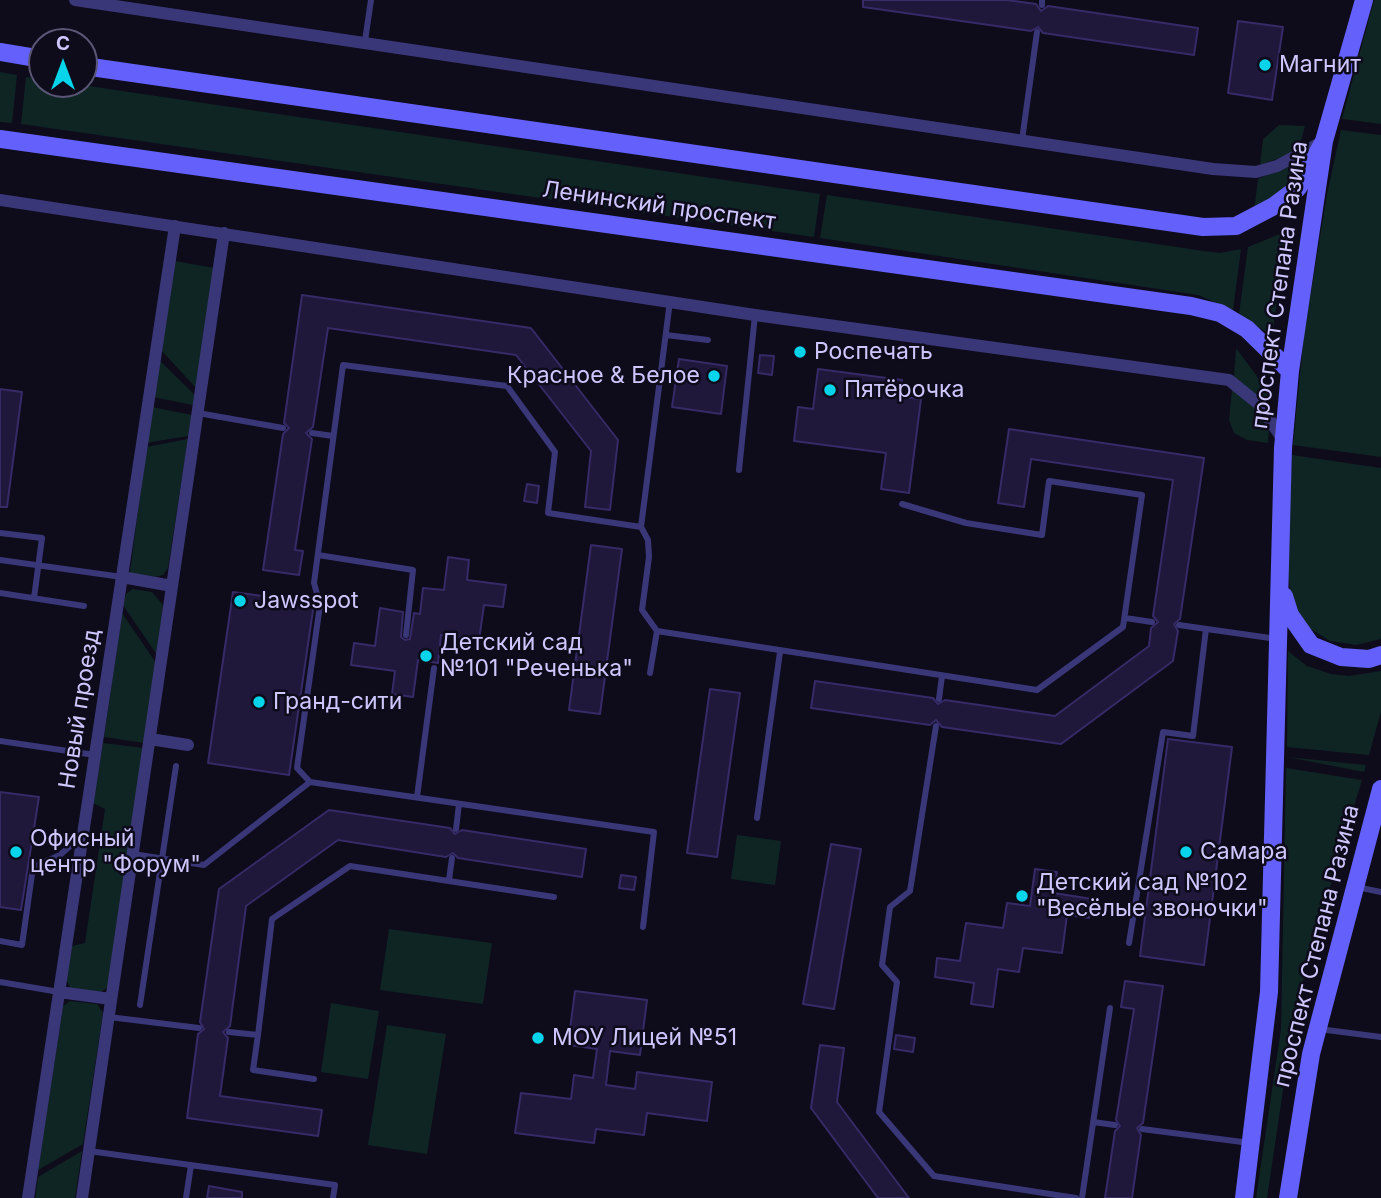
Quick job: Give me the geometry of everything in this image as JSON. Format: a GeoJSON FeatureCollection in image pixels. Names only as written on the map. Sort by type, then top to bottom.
{"type":"FeatureCollection","features":[{"type":"Feature","properties":{"kind":"main road","name":"проспект Степана Разина"},"geometry":{"type":"LineString","coordinates":[[1244,1198],[1268,1006],[1283,440],[1290,371],[1324,141],[1364,0]]}},
{"type":"Feature","properties":{"kind":"main road"},"geometry":{"type":"LineString","coordinates":[[0,52],[28,57]]}},
{"type":"Feature","properties":{"kind":"main road"},"geometry":{"type":"LineString","coordinates":[[98,68],[1203,228],[1236,226],[1274,206],[1298,188],[1324,141]]}},
{"type":"Feature","properties":{"kind":"main road","name":"Ленинский проспект"},"geometry":{"type":"LineString","coordinates":[[0,139],[1191,306],[1220,313],[1247,329],[1290,371]]}},
{"type":"Feature","properties":{"kind":"main road","name":"проспект Степана Разина"},"geometry":{"type":"LineString","coordinates":[[1280,583],[1290,615],[1311,645],[1341,657],[1369,659],[1381,655]]}},
{"type":"Feature","properties":{"kind":"main road","name":"проспект Степана Разина"},"geometry":{"type":"LineString","coordinates":[[1288,1198],[1317,1028],[1381,789]]}},
{"type":"Feature","properties":{"kind":"street"},"geometry":{"type":"LineString","coordinates":[[75,0],[1235,172],[1256,172],[1277,166],[1324,141]]}},
{"type":"Feature","properties":{"kind":"street"},"geometry":{"type":"LineString","coordinates":[[0,200],[755,314],[1229,380],[1260,405],[1283,440]]}},
{"type":"Feature","properties":{"kind":"street","name":"Новый проезд"},"geometry":{"type":"LineString","coordinates":[[27,1198],[175,226]]}},
{"type":"Feature","properties":{"kind":"street"},"geometry":{"type":"LineString","coordinates":[[82,1198],[224,233]]}},
{"type":"Feature","properties":{"kind":"street"},"geometry":{"type":"LineString","coordinates":[[122,577],[172,586]]}},
{"type":"Feature","properties":{"kind":"street"},"geometry":{"type":"LineString","coordinates":[[150,739],[188,745]]}},
{"type":"Feature","properties":{"kind":"street"},"geometry":{"type":"LineString","coordinates":[[59,992],[111,999]]}},
{"type":"Feature","properties":{"kind":"lane"},"geometry":{"type":"LineString","coordinates":[[365,41],[371,0]]}},
{"type":"Feature","properties":{"kind":"lane"},"geometry":{"type":"LineString","coordinates":[[1022,141],[1037,32]]}},
{"type":"Feature","properties":{"kind":"lane"},"geometry":{"type":"LineString","coordinates":[[670,301],[640,527],[648,540],[649,557],[642,610],[657,631],[1037,690],[1124,627],[1142,495],[1049,481],[1042,535],[966,523],[902,504]]}},
{"type":"Feature","properties":{"kind":"lane"},"geometry":{"type":"LineString","coordinates":[[739,470],[755,314]]}},
{"type":"Feature","properties":{"kind":"lane"},"geometry":{"type":"LineString","coordinates":[[666,335],[708,340]]}},
{"type":"Feature","properties":{"kind":"lane"},"geometry":{"type":"LineString","coordinates":[[640,527],[548,513],[555,452],[508,386],[343,365],[314,583],[320,605],[297,768],[310,782],[654,832],[643,927]]}},
{"type":"Feature","properties":{"kind":"lane"},"geometry":{"type":"LineString","coordinates":[[198,413],[284,428]]}},
{"type":"Feature","properties":{"kind":"lane"},"geometry":{"type":"LineString","coordinates":[[312,433],[334,436]]}},
{"type":"Feature","properties":{"kind":"lane"},"geometry":{"type":"LineString","coordinates":[[0,533],[42,538],[34,598]]}},
{"type":"Feature","properties":{"kind":"lane"},"geometry":{"type":"LineString","coordinates":[[318,555],[413,570],[406,635]]}},
{"type":"Feature","properties":{"kind":"lane"},"geometry":{"type":"LineString","coordinates":[[0,560],[122,577]]}},
{"type":"Feature","properties":{"kind":"lane"},"geometry":{"type":"LineString","coordinates":[[0,593],[84,606]]}},
{"type":"Feature","properties":{"kind":"lane"},"geometry":{"type":"LineString","coordinates":[[1125,618],[1152,622]]}},
{"type":"Feature","properties":{"kind":"lane"},"geometry":{"type":"LineString","coordinates":[[1179,625],[1279,639]]}},
{"type":"Feature","properties":{"kind":"lane"},"geometry":{"type":"LineString","coordinates":[[1129,943],[1163,732],[1193,736],[1206,629]]}},
{"type":"Feature","properties":{"kind":"lane"},"geometry":{"type":"LineString","coordinates":[[650,673],[657,631]]}},
{"type":"Feature","properties":{"kind":"lane"},"geometry":{"type":"LineString","coordinates":[[758,818],[780,652]]}},
{"type":"Feature","properties":{"kind":"lane"},"geometry":{"type":"LineString","coordinates":[[417,797],[434,668]]}},
{"type":"Feature","properties":{"kind":"lane"},"geometry":{"type":"LineString","coordinates":[[939,699],[942,676]]}},
{"type":"Feature","properties":{"kind":"lane"},"geometry":{"type":"LineString","coordinates":[[936,726],[910,891],[890,907],[882,965],[897,982],[879,1112],[934,1176],[1079,1198],[1110,1008]]}},
{"type":"Feature","properties":{"kind":"lane"},"geometry":{"type":"LineString","coordinates":[[0,741],[95,755]]}},
{"type":"Feature","properties":{"kind":"lane"},"geometry":{"type":"LineString","coordinates":[[140,1005],[176,766]]}},
{"type":"Feature","properties":{"kind":"lane"},"geometry":{"type":"LineString","coordinates":[[133,854],[204,865],[310,782]]}},
{"type":"Feature","properties":{"kind":"lane"},"geometry":{"type":"LineString","coordinates":[[456,829],[459,804]]}},
{"type":"Feature","properties":{"kind":"lane"},"geometry":{"type":"LineString","coordinates":[[0,941],[22,945],[33,867],[60,855],[83,835]]}},
{"type":"Feature","properties":{"kind":"lane"},"geometry":{"type":"LineString","coordinates":[[449,880],[452,858]]}},
{"type":"Feature","properties":{"kind":"lane"},"geometry":{"type":"LineString","coordinates":[[314,1079],[253,1070],[272,919],[350,866],[554,897]]}},
{"type":"Feature","properties":{"kind":"lane"},"geometry":{"type":"LineString","coordinates":[[1355,887],[1381,892]]}},
{"type":"Feature","properties":{"kind":"lane"},"geometry":{"type":"LineString","coordinates":[[0,982],[59,992]]}},
{"type":"Feature","properties":{"kind":"lane"},"geometry":{"type":"LineString","coordinates":[[109,1017],[199,1028]]}},
{"type":"Feature","properties":{"kind":"lane"},"geometry":{"type":"LineString","coordinates":[[1317,1028],[1381,1037]]}},
{"type":"Feature","properties":{"kind":"lane"},"geometry":{"type":"LineString","coordinates":[[229,1032],[258,1035]]}},
{"type":"Feature","properties":{"kind":"lane"},"geometry":{"type":"LineString","coordinates":[[1093,1122],[1115,1125]]}},
{"type":"Feature","properties":{"kind":"lane"},"geometry":{"type":"LineString","coordinates":[[1142,1129],[1252,1143]]}},
{"type":"Feature","properties":{"kind":"lane"},"geometry":{"type":"LineString","coordinates":[[89,1151],[335,1185],[333,1198]]}},
{"type":"Feature","properties":{"kind":"lane"},"geometry":{"type":"LineString","coordinates":[[186,1198],[191,1165]]}},
{"type":"Feature","properties":{"kind":"green space"},"geometry":{"type":"Polygon","coordinates":[[[1374,0],[1381,0],[1381,124],[1342,119],[1374,0]]]}},
{"type":"Feature","properties":{"kind":"green space"},"geometry":{"type":"Polygon","coordinates":[[[0,72],[17,75],[12,123],[0,122],[0,72]]]}},
{"type":"Feature","properties":{"kind":"green space"},"geometry":{"type":"Polygon","coordinates":[[[26,77],[28,98],[98,98],[98,87],[820,194],[814,237],[21,124],[26,77]]]}},
{"type":"Feature","properties":{"kind":"green space"},"geometry":{"type":"Polygon","coordinates":[[[1279,125],[1305,126],[1301,141],[1291,154],[1260,165],[1263,139],[1279,125]]]}},
{"type":"Feature","properties":{"kind":"green space"},"geometry":{"type":"Polygon","coordinates":[[[1341,130],[1381,135],[1381,457],[1293,445],[1304,334],[1327,194],[1341,130]]]}},
{"type":"Feature","properties":{"kind":"green space"},"geometry":{"type":"Polygon","coordinates":[[[1298,159],[1296,174],[1289,185],[1254,211],[1258,179],[1298,159]]]}},
{"type":"Feature","properties":{"kind":"green space"},"geometry":{"type":"Polygon","coordinates":[[[827,195],[1204,251],[1220,253],[1241,249],[1233,310],[1198,295],[820,238],[827,195]]]}},
{"type":"Feature","properties":{"kind":"green space"},"geometry":{"type":"Polygon","coordinates":[[[1287,231],[1272,336],[1239,314],[1248,247],[1287,231]]]}},
{"type":"Feature","properties":{"kind":"green space"},"geometry":{"type":"Polygon","coordinates":[[[174,261],[215,268],[197,389],[161,350],[174,261]]]}},
{"type":"Feature","properties":{"kind":"green space"},"geometry":{"type":"Polygon","coordinates":[[[1236,348],[1268,391],[1271,412],[1234,377],[1236,348]]]}},
{"type":"Feature","properties":{"kind":"green space"},"geometry":{"type":"Polygon","coordinates":[[[159,360],[195,395],[193,405],[153,397],[159,360]]]}},
{"type":"Feature","properties":{"kind":"green space"},"geometry":{"type":"Polygon","coordinates":[[[1232,389],[1255,406],[1269,429],[1268,443],[1247,440],[1234,433],[1229,420],[1232,389]]]}},
{"type":"Feature","properties":{"kind":"green space"},"geometry":{"type":"Polygon","coordinates":[[[152,407],[192,415],[188,436],[146,443],[152,407]]]}},
{"type":"Feature","properties":{"kind":"green space"},"geometry":{"type":"Polygon","coordinates":[[[188,439],[168,568],[163,575],[155,577],[130,573],[146,447],[188,439]]]}},
{"type":"Feature","properties":{"kind":"green space"},"geometry":{"type":"Polygon","coordinates":[[[1292,455],[1381,468],[1381,639],[1356,645],[1330,641],[1306,626],[1292,604],[1287,564],[1292,455]]]}},
{"type":"Feature","properties":{"kind":"green space"},"geometry":{"type":"Polygon","coordinates":[[[133,589],[152,592],[163,605],[157,655],[123,605],[126,594],[133,589]]]}},
{"type":"Feature","properties":{"kind":"green space"},"geometry":{"type":"Polygon","coordinates":[[[122,613],[156,663],[144,743],[104,737],[122,613]]]}},
{"type":"Feature","properties":{"kind":"green space"},"geometry":{"type":"Polygon","coordinates":[[[1288,651],[1307,666],[1331,674],[1349,676],[1381,671],[1381,712],[1369,755],[1287,747],[1288,651]]]}},
{"type":"Feature","properties":{"kind":"green space"},"geometry":{"type":"Polygon","coordinates":[[[103,743],[144,748],[108,987],[101,992],[70,988],[66,979],[72,946],[85,943],[105,809],[93,803],[103,743]]]}},
{"type":"Feature","properties":{"kind":"green space"},"geometry":{"type":"Polygon","coordinates":[[[1287,757],[1366,765],[1364,772],[1287,757]]]}},
{"type":"Feature","properties":{"kind":"green space"},"geometry":{"type":"Polygon","coordinates":[[[1286,768],[1362,780],[1307,964],[1292,1030],[1267,1198],[1256,1198],[1281,1029],[1286,768]]]}},
{"type":"Feature","properties":{"kind":"green space"},"geometry":{"type":"Polygon","coordinates":[[[737,835],[781,841],[775,885],[731,879],[737,835]]]}},
{"type":"Feature","properties":{"kind":"green space"},"geometry":{"type":"Polygon","coordinates":[[[389,929],[492,943],[483,1004],[380,990],[389,929]]]}},
{"type":"Feature","properties":{"kind":"green space"},"geometry":{"type":"Polygon","coordinates":[[[70,1001],[97,1004],[103,1013],[83,1144],[38,1170],[63,1006],[70,1001]]]}},
{"type":"Feature","properties":{"kind":"green space"},"geometry":{"type":"Polygon","coordinates":[[[331,1003],[379,1011],[368,1079],[321,1072],[331,1003]]]}},
{"type":"Feature","properties":{"kind":"green space"},"geometry":{"type":"Polygon","coordinates":[[[387,1025],[446,1034],[427,1154],[368,1145],[387,1025]]]}},
{"type":"Feature","properties":{"kind":"green space"},"geometry":{"type":"Polygon","coordinates":[[[82,1151],[75,1198],[35,1198],[38,1177],[82,1151]]]}},
{"type":"Feature","properties":{"kind":"building"},"geometry":{"type":"Polygon","coordinates":[[[863,0],[1007,0],[1036,4],[1041,11],[1048,6],[1198,28],[1194,55],[1043,33],[1038,27],[1031,31],[863,7],[863,0]]]}},
{"type":"Feature","properties":{"kind":"building"},"geometry":{"type":"Polygon","coordinates":[[[1238,21],[1283,27],[1272,100],[1228,93],[1238,21]]]}},
{"type":"Feature","properties":{"kind":"building"},"geometry":{"type":"Polygon","coordinates":[[[302,295],[531,328],[618,440],[610,510],[585,507],[591,451],[516,355],[328,328],[313,427],[306,433],[312,439],[295,550],[303,551],[299,575],[263,570],[283,434],[289,428],[284,423],[302,295]]]}},
{"type":"Feature","properties":{"kind":"building"},"geometry":{"type":"Polygon","coordinates":[[[760,355],[774,356],[772,375],[758,373],[760,355]]]}},
{"type":"Feature","properties":{"kind":"building"},"geometry":{"type":"Polygon","coordinates":[[[679,359],[727,366],[721,414],[672,407],[679,359]]]}},
{"type":"Feature","properties":{"kind":"building"},"geometry":{"type":"Polygon","coordinates":[[[818,369],[902,380],[900,397],[921,399],[909,493],[881,489],[886,453],[794,441],[798,407],[813,409],[818,369]]]}},
{"type":"Feature","properties":{"kind":"building"},"geometry":{"type":"Polygon","coordinates":[[[0,389],[22,392],[7,507],[0,507],[0,389]]]}},
{"type":"Feature","properties":{"kind":"building"},"geometry":{"type":"Polygon","coordinates":[[[1009,429],[1204,458],[1180,619],[1174,624],[1178,631],[1173,661],[1061,744],[942,727],[936,720],[930,725],[811,708],[815,681],[933,698],[938,704],[945,700],[1055,716],[1149,646],[1151,628],[1158,622],[1153,616],[1173,480],[1031,459],[1024,507],[998,503],[1009,429]]]}},
{"type":"Feature","properties":{"kind":"building"},"geometry":{"type":"Polygon","coordinates":[[[527,484],[539,486],[537,503],[524,501],[527,484]]]}},
{"type":"Feature","properties":{"kind":"building"},"geometry":{"type":"Polygon","coordinates":[[[591,545],[622,549],[600,714],[569,710],[591,545]]]}},
{"type":"Feature","properties":{"kind":"building"},"geometry":{"type":"Polygon","coordinates":[[[448,557],[469,560],[467,580],[506,585],[503,607],[484,605],[479,640],[441,635],[438,663],[418,660],[413,697],[392,694],[395,671],[351,665],[354,643],[375,646],[380,608],[403,612],[401,637],[410,639],[414,613],[420,614],[423,588],[444,590],[448,557]]]}},
{"type":"Feature","properties":{"kind":"building","name":"Гранд-сити"},"geometry":{"type":"Polygon","coordinates":[[[233,592],[314,603],[289,775],[208,763],[233,592]]]}},
{"type":"Feature","properties":{"kind":"building"},"geometry":{"type":"Polygon","coordinates":[[[710,689],[740,693],[717,857],[687,853],[710,689]]]}},
{"type":"Feature","properties":{"kind":"building","name":"Самара"},"geometry":{"type":"Polygon","coordinates":[[[1168,739],[1232,747],[1204,965],[1140,956],[1168,739]]]}},
{"type":"Feature","properties":{"kind":"building","name":"Офисный центр \"Форум\""},"geometry":{"type":"Polygon","coordinates":[[[0,792],[39,797],[21,910],[0,907],[0,792]]]}},
{"type":"Feature","properties":{"kind":"building"},"geometry":{"type":"Polygon","coordinates":[[[329,810],[450,828],[455,834],[462,830],[586,849],[582,877],[458,858],[453,853],[446,857],[338,840],[246,906],[230,1026],[223,1032],[228,1038],[220,1096],[322,1110],[318,1136],[187,1118],[198,1034],[204,1029],[200,1022],[219,889],[329,810]]]}},
{"type":"Feature","properties":{"kind":"building"},"geometry":{"type":"Polygon","coordinates":[[[831,844],[861,849],[834,1009],[803,1004],[831,844]]]}},
{"type":"Feature","properties":{"kind":"building"},"geometry":{"type":"Polygon","coordinates":[[[1035,869],[1057,872],[1054,893],[1092,899],[1089,918],[1067,915],[1062,953],[1023,948],[1019,972],[998,969],[993,1007],[971,1004],[974,983],[935,977],[937,958],[960,961],[966,923],[1003,928],[1007,903],[1030,906],[1035,869]]]}},
{"type":"Feature","properties":{"kind":"building"},"geometry":{"type":"Polygon","coordinates":[[[621,875],[636,877],[634,890],[619,888],[621,875]]]}},
{"type":"Feature","properties":{"kind":"building"},"geometry":{"type":"Polygon","coordinates":[[[1125,981],[1163,986],[1143,1123],[1137,1128],[1141,1135],[1132,1198],[1105,1198],[1115,1131],[1120,1126],[1116,1120],[1134,1009],[1121,1007],[1125,981]]]}},
{"type":"Feature","properties":{"kind":"building"},"geometry":{"type":"Polygon","coordinates":[[[575,991],[647,1000],[640,1055],[610,1051],[606,1085],[635,1089],[637,1072],[712,1082],[707,1121],[647,1113],[644,1135],[596,1129],[594,1143],[515,1133],[521,1093],[571,1099],[574,1075],[593,1078],[597,1049],[568,1045],[575,991]]]}},
{"type":"Feature","properties":{"kind":"building"},"geometry":{"type":"Polygon","coordinates":[[[896,1035],[915,1038],[913,1052],[894,1049],[896,1035]]]}},
{"type":"Feature","properties":{"kind":"building"},"geometry":{"type":"Polygon","coordinates":[[[820,1045],[844,1048],[837,1102],[909,1198],[878,1198],[811,1108],[820,1045]]]}},
{"type":"Feature","properties":{"kind":"building"},"geometry":{"type":"Polygon","coordinates":[[[209,1186],[242,1192],[242,1198],[207,1198],[209,1186]]]}},
{"type":"Feature","properties":{"kind":"place","name":"Магнит"},"geometry":{"type":"Point","coordinates":[1265,65]}},
{"type":"Feature","properties":{"kind":"place","name":"Роспечать"},"geometry":{"type":"Point","coordinates":[800,352]}},
{"type":"Feature","properties":{"kind":"place","name":"Красное & Белое"},"geometry":{"type":"Point","coordinates":[714,376]}},
{"type":"Feature","properties":{"kind":"place","name":"Пятёрочка"},"geometry":{"type":"Point","coordinates":[830,390]}},
{"type":"Feature","properties":{"kind":"place","name":"Jawsspot"},"geometry":{"type":"Point","coordinates":[240,601]}},
{"type":"Feature","properties":{"kind":"place","name":"Детский сад №101 \"Реченька\""},"geometry":{"type":"Point","coordinates":[426,656]}},
{"type":"Feature","properties":{"kind":"place","name":"Гранд-сити"},"geometry":{"type":"Point","coordinates":[259,702]}},
{"type":"Feature","properties":{"kind":"place","name":"Офисный центр \"Форум\""},"geometry":{"type":"Point","coordinates":[16,852]}},
{"type":"Feature","properties":{"kind":"place","name":"Самара"},"geometry":{"type":"Point","coordinates":[1186,852]}},
{"type":"Feature","properties":{"kind":"place","name":"Детский сад №102 \"Весёлые звоночки\""},"geometry":{"type":"Point","coordinates":[1022,896]}},
{"type":"Feature","properties":{"kind":"place","name":"МОУ Лицей №51"},"geometry":{"type":"Point","coordinates":[538,1038]}}]}
